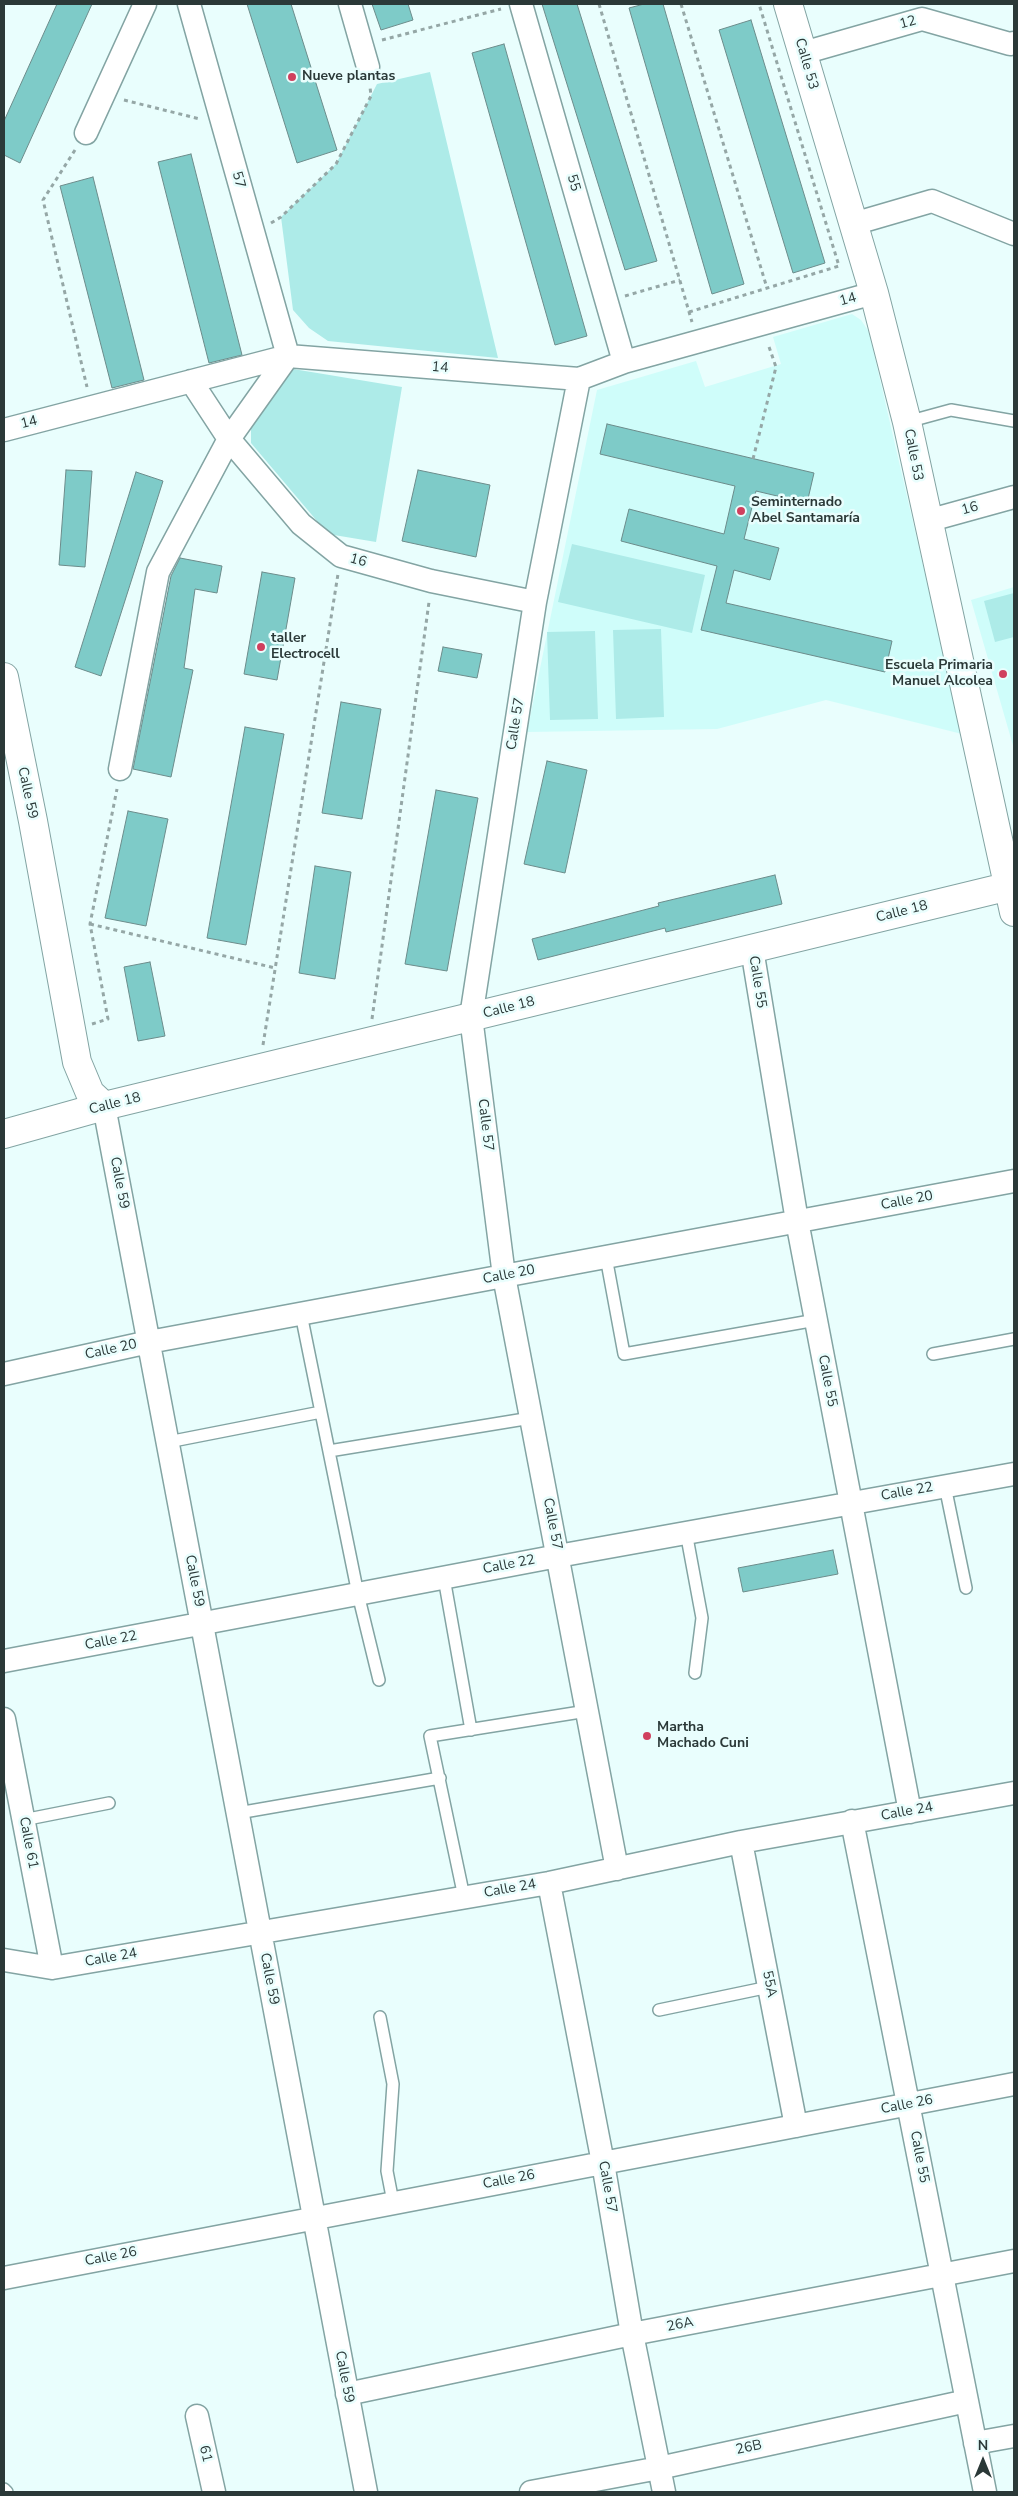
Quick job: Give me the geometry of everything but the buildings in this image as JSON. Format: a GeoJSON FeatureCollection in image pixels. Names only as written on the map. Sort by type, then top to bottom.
{"type":"FeatureCollection","features":[{"type":"Feature","properties":{"kind":"street"},"geometry":{"type":"LineString","coordinates":[[86,133],[146,4]]}},
{"type":"Feature","properties":{"kind":"street","name":"57"},"geometry":{"type":"LineString","coordinates":[[189,4],[288,356]]}},
{"type":"Feature","properties":{"kind":"street"},"geometry":{"type":"LineString","coordinates":[[350,4],[368,66]]}},
{"type":"Feature","properties":{"kind":"street","name":"55"},"geometry":{"type":"LineString","coordinates":[[521,4],[624,362]]}},
{"type":"Feature","properties":{"kind":"street","name":"Calle 53"},"geometry":{"type":"LineString","coordinates":[[788,4],[874,293],[906,422],[1013,894]]}},
{"type":"Feature","properties":{"kind":"street","name":"12"},"geometry":{"type":"LineString","coordinates":[[803,53],[922,19],[1014,44]]}},
{"type":"Feature","properties":{"kind":"street"},"geometry":{"type":"LineString","coordinates":[[853,224],[932,201],[1014,234]]}},
{"type":"Feature","properties":{"kind":"street","name":"14"},"geometry":{"type":"LineString","coordinates":[[4,430],[288,356],[579,379],[624,362],[874,293]]}},
{"type":"Feature","properties":{"kind":"street"},"geometry":{"type":"LineString","coordinates":[[120,769],[158,572],[228,439],[288,356]]}},
{"type":"Feature","properties":{"kind":"street","name":"Calle 57"},"geometry":{"type":"LineString","coordinates":[[579,379],[535,602],[471,1017],[504,1276],[617,1869]]}},
{"type":"Feature","properties":{"kind":"street","name":"16"},"geometry":{"type":"LineString","coordinates":[[190,381],[228,439],[301,524],[340,556],[431,581],[535,602]]}},
{"type":"Feature","properties":{"kind":"street","name":"16"},"geometry":{"type":"LineString","coordinates":[[927,521],[1014,497]]}},
{"type":"Feature","properties":{"kind":"street","name":"Calle 59"},"geometry":{"type":"LineString","coordinates":[[4,678],[33,821],[77,1062],[90,1093],[104,1106],[366,2492]]}},
{"type":"Feature","properties":{"kind":"street","name":"Calle 18"},"geometry":{"type":"LineString","coordinates":[[4,1134],[104,1106],[752,949],[1013,894]]}},
{"type":"Feature","properties":{"kind":"street","name":"Calle 55"},"geometry":{"type":"LineString","coordinates":[[752,949],[797,1222],[910,1812]]}},
{"type":"Feature","properties":{"kind":"street","name":"Calle 20"},"geometry":{"type":"LineString","coordinates":[[4,1374],[149,1342],[1014,1181]]}},
{"type":"Feature","properties":{"kind":"street","name":"Calle 22"},"geometry":{"type":"LineString","coordinates":[[4,1661],[686,1532],[1014,1474]]}},
{"type":"Feature","properties":{"kind":"street","name":"Calle 61"},"geometry":{"type":"LineString","coordinates":[[4,1718],[52,1968]]}},
{"type":"Feature","properties":{"kind":"street","name":"Calle 24"},"geometry":{"type":"LineString","coordinates":[[4,1960],[52,1968],[548,1883],[741,1842],[1014,1793]]}},
{"type":"Feature","properties":{"kind":"street","name":"Calle 55"},"geometry":{"type":"LineString","coordinates":[[852,1821],[985,2492]]}},
{"type":"Feature","properties":{"kind":"street","name":"55A"},"geometry":{"type":"LineString","coordinates":[[741,1842],[796,2126]]}},
{"type":"Feature","properties":{"kind":"street","name":"Calle 57"},"geometry":{"type":"LineString","coordinates":[[548,1883],[603,2163],[632,2334],[664,2492]]}},
{"type":"Feature","properties":{"kind":"street","name":"Calle 26"},"geometry":{"type":"LineString","coordinates":[[4,2278],[1014,2084]]}},
{"type":"Feature","properties":{"kind":"street","name":"26A"},"geometry":{"type":"LineString","coordinates":[[347,2394],[632,2334],[1014,2261]]}},
{"type":"Feature","properties":{"kind":"street","name":"26B"},"geometry":{"type":"LineString","coordinates":[[531,2492],[659,2468],[967,2401]]}},
{"type":"Feature","properties":{"kind":"street","name":"61"},"geometry":{"type":"LineString","coordinates":[[196,2416],[214,2492]]}},
{"type":"Feature","properties":{"kind":"street"},"geometry":{"type":"LineString","coordinates":[[975,2443],[1014,2436]]}},
{"type":"Feature","properties":{"kind":"lane"},"geometry":{"type":"LineString","coordinates":[[906,422],[951,410],[1014,421]]}},
{"type":"Feature","properties":{"kind":"lane"},"geometry":{"type":"LineString","coordinates":[[606,1257],[624,1354],[816,1320]]}},
{"type":"Feature","properties":{"kind":"lane"},"geometry":{"type":"LineString","coordinates":[[301,1314],[358,1594],[379,1680]]}},
{"type":"Feature","properties":{"kind":"lane"},"geometry":{"type":"LineString","coordinates":[[933,1354],[1014,1339]]}},
{"type":"Feature","properties":{"kind":"lane"},"geometry":{"type":"LineString","coordinates":[[168,1442],[321,1412]]}},
{"type":"Feature","properties":{"kind":"lane"},"geometry":{"type":"LineString","coordinates":[[329,1451],[531,1418]]}},
{"type":"Feature","properties":{"kind":"lane"},"geometry":{"type":"LineString","coordinates":[[945,1486],[966,1588]]}},
{"type":"Feature","properties":{"kind":"lane"},"geometry":{"type":"LineString","coordinates":[[686,1532],[702,1618],[695,1673]]}},
{"type":"Feature","properties":{"kind":"lane"},"geometry":{"type":"LineString","coordinates":[[444,1578],[471,1730]]}},
{"type":"Feature","properties":{"kind":"lane"},"geometry":{"type":"LineString","coordinates":[[464,1897],[430,1736],[587,1711]]}},
{"type":"Feature","properties":{"kind":"lane"},"geometry":{"type":"LineString","coordinates":[[238,1813],[440,1778]]}},
{"type":"Feature","properties":{"kind":"lane"},"geometry":{"type":"LineString","coordinates":[[23,1820],[109,1803]]}},
{"type":"Feature","properties":{"kind":"lane"},"geometry":{"type":"LineString","coordinates":[[659,2010],[769,1987]]}},
{"type":"Feature","properties":{"kind":"lane"},"geometry":{"type":"LineString","coordinates":[[380,2017],[393,2084],[387,2171],[393,2202]]}},
{"type":"Feature","properties":{"kind":"lane"},"geometry":{"type":"LineString","coordinates":[[4,2489],[8,2492]]}},
{"type":"Feature","properties":{"kind":"path"},"geometry":{"type":"LineString","coordinates":[[362,45],[521,4]]}},
{"type":"Feature","properties":{"kind":"path"},"geometry":{"type":"LineString","coordinates":[[599,4],[698,342]]}},
{"type":"Feature","properties":{"kind":"path"},"geometry":{"type":"LineString","coordinates":[[681,4],[767,288]]}},
{"type":"Feature","properties":{"kind":"path"},"geometry":{"type":"LineString","coordinates":[[689,312],[839,266],[759,4]]}},
{"type":"Feature","properties":{"kind":"path"},"geometry":{"type":"LineString","coordinates":[[253,232],[281,217],[336,164],[371,96],[368,66]]}},
{"type":"Feature","properties":{"kind":"path"},"geometry":{"type":"LineString","coordinates":[[104,95],[223,124]]}},
{"type":"Feature","properties":{"kind":"path"},"geometry":{"type":"LineString","coordinates":[[86,133],[43,200],[92,407]]}},
{"type":"Feature","properties":{"kind":"path"},"geometry":{"type":"LineString","coordinates":[[606,302],[680,280]]}},
{"type":"Feature","properties":{"kind":"path"},"geometry":{"type":"LineString","coordinates":[[754,459],[776,367],[762,324]]}},
{"type":"Feature","properties":{"kind":"path"},"geometry":{"type":"LineString","coordinates":[[259,1068],[340,556]]}},
{"type":"Feature","properties":{"kind":"path"},"geometry":{"type":"LineString","coordinates":[[369,1042],[431,581]]}},
{"type":"Feature","properties":{"kind":"path"},"geometry":{"type":"LineString","coordinates":[[71,1031],[108,1019],[90,924],[120,769]]}},
{"type":"Feature","properties":{"kind":"path"},"geometry":{"type":"LineString","coordinates":[[90,924],[275,968]]}},
{"type":"Feature","properties":{"kind":"shaded area"},"geometry":{"type":"Polygon","coordinates":[[[430,72],[498,358],[328,341],[309,328],[293,310],[281,217],[336,164],[377,84],[430,72]]]}},
{"type":"Feature","properties":{"kind":"shaded area","name":"Seminternado Abel Santamaría"},"geometry":{"type":"Polygon","coordinates":[[[852,314],[861,320],[869,332],[962,734],[826,700],[717,729],[527,732],[597,390],[696,361],[705,387],[781,364],[773,337],[852,314]]]}},
{"type":"Feature","properties":{"kind":"shaded area"},"geometry":{"type":"Polygon","coordinates":[[[293,369],[402,387],[376,542],[328,534],[251,443],[251,419],[293,369]]]}},
{"type":"Feature","properties":{"kind":"shaded area"},"geometry":{"type":"Polygon","coordinates":[[[572,544],[705,575],[692,633],[558,602],[572,544]]]}},
{"type":"Feature","properties":{"kind":"shaded area","name":"Escuela Primaria Manuel Alcolea"},"geometry":{"type":"Polygon","coordinates":[[[1014,587],[1014,749],[971,600],[1014,587]]]}},
{"type":"Feature","properties":{"kind":"shaded area"},"geometry":{"type":"Polygon","coordinates":[[[1014,593],[1014,637],[995,642],[984,601],[1014,593]]]}},
{"type":"Feature","properties":{"kind":"shaded area"},"geometry":{"type":"Polygon","coordinates":[[[661,629],[664,717],[616,719],[613,630],[661,629]]]}},
{"type":"Feature","properties":{"kind":"shaded area"},"geometry":{"type":"Polygon","coordinates":[[[595,631],[598,719],[550,720],[547,632],[595,631]]]}},
{"type":"Feature","properties":{"kind":"place","name":"Nueve plantas"},"geometry":{"type":"Point","coordinates":[292,77]}},
{"type":"Feature","properties":{"kind":"place","name":"Seminternado Abel Santamaría"},"geometry":{"type":"Point","coordinates":[741,511]}},
{"type":"Feature","properties":{"kind":"place","name":"taller Electrocell"},"geometry":{"type":"Point","coordinates":[261,647]}},
{"type":"Feature","properties":{"kind":"place","name":"Escuela Primaria Manuel Alcolea"},"geometry":{"type":"Point","coordinates":[1003,674]}},
{"type":"Feature","properties":{"kind":"place","name":"Martha Machado Cuni"},"geometry":{"type":"Point","coordinates":[647,1736]}}]}
